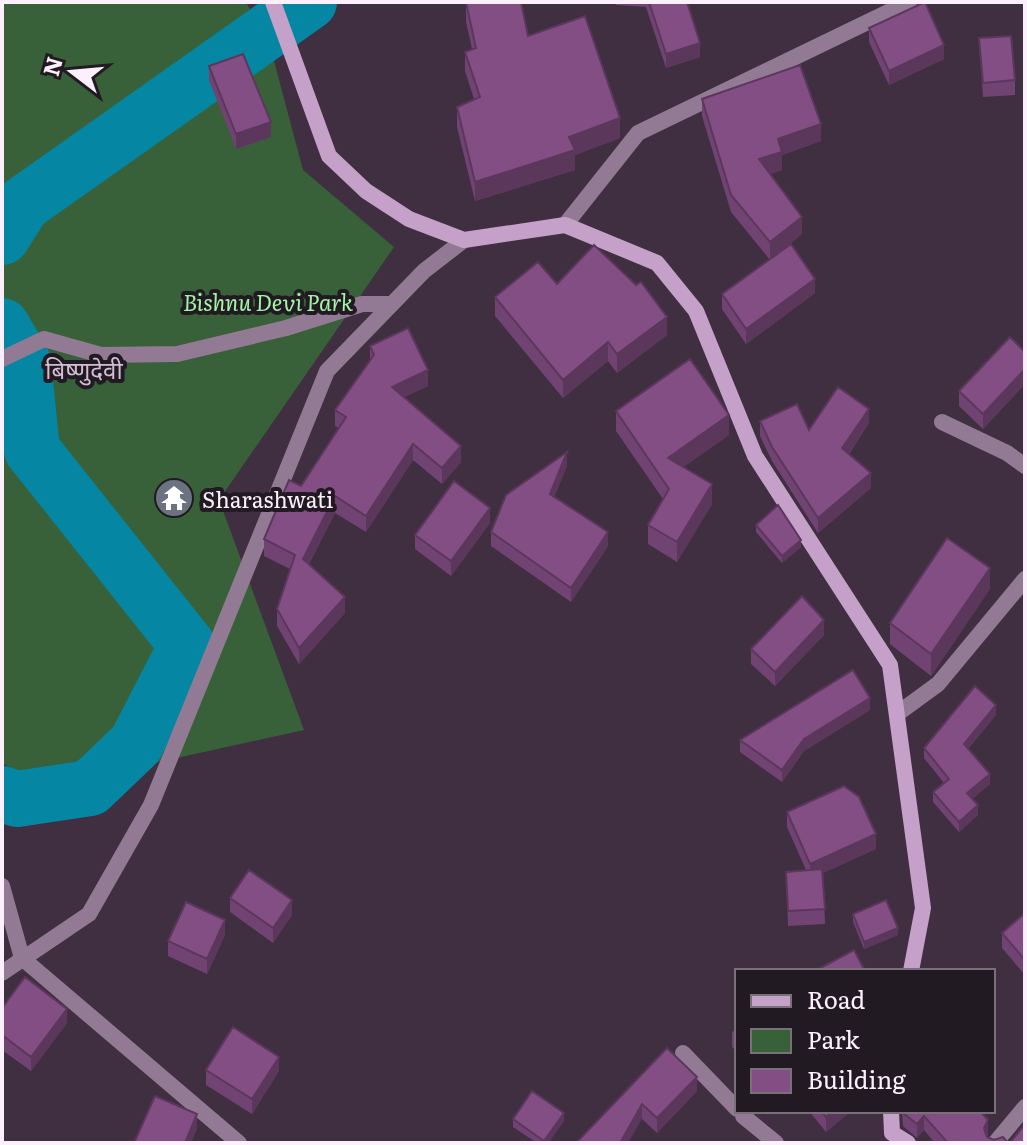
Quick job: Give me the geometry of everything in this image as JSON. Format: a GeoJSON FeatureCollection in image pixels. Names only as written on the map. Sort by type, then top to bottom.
{"type":"FeatureCollection","features":[{"type":"Feature","properties":{"kind":"street"},"geometry":{"type":"LineString","coordinates":[[273,2],[329,156],[366,191],[409,219],[464,240]]}},
{"type":"Feature","properties":{"kind":"street"},"geometry":{"type":"LineString","coordinates":[[565,225],[638,133],[909,2]]}},
{"type":"Feature","properties":{"kind":"street"},"geometry":{"type":"LineString","coordinates":[[2,973],[89,914],[151,805],[327,371],[424,271],[464,240],[565,225],[657,263],[696,311],[755,456],[890,665],[923,908],[911,969]]}},
{"type":"Feature","properties":{"kind":"street"},"geometry":{"type":"LineString","coordinates":[[2,359],[44,339],[101,355],[177,354],[286,328],[362,304],[392,304]]}},
{"type":"Feature","properties":{"kind":"street"},"geometry":{"type":"LineString","coordinates":[[942,422],[1007,453],[1025,466]]}},
{"type":"Feature","properties":{"kind":"street"},"geometry":{"type":"LineString","coordinates":[[897,714],[938,684],[1025,579]]}},
{"type":"Feature","properties":{"kind":"street"},"geometry":{"type":"LineString","coordinates":[[2,886],[22,958],[173,1082],[239,1143]]}},
{"type":"Feature","properties":{"kind":"street"},"geometry":{"type":"LineString","coordinates":[[683,1053],[735,1106]]}},
{"type":"Feature","properties":{"kind":"street"},"geometry":{"type":"LineString","coordinates":[[995,1143],[1025,1107]]}},
{"type":"Feature","properties":{"kind":"street"},"geometry":{"type":"LineString","coordinates":[[742,1113],[776,1143]]}},
{"type":"Feature","properties":{"kind":"street"},"geometry":{"type":"LineString","coordinates":[[891,1113],[892,1133],[908,1143]]}},
{"type":"Feature","properties":{"kind":"green space","name":"Bishnu Devi Park"},"geometry":{"type":"Polygon","coordinates":[[[2,2],[246,2],[270,46],[303,170],[394,247],[219,500],[304,730],[45,787],[2,763],[2,2]]]}},
{"type":"Feature","properties":{"kind":"building"},"geometry":{"type":"Polygon","coordinates":[[[466,2],[521,2],[528,36],[585,16],[620,118],[569,137],[575,150],[475,182],[457,107],[480,97],[465,52],[476,48],[466,2]]]}},
{"type":"Feature","properties":{"kind":"building"},"geometry":{"type":"Polygon","coordinates":[[[649,2],[687,2],[700,43],[666,54],[649,2]]]}},
{"type":"Feature","properties":{"kind":"building"},"geometry":{"type":"Polygon","coordinates":[[[925,2],[944,45],[889,71],[869,28],[925,2]]]}},
{"type":"Feature","properties":{"kind":"building"},"geometry":{"type":"Polygon","coordinates":[[[1011,36],[1015,80],[983,83],[979,38],[1011,36]]]}},
{"type":"Feature","properties":{"kind":"building"},"geometry":{"type":"Polygon","coordinates":[[[243,54],[271,122],[236,134],[209,66],[243,54]]]}},
{"type":"Feature","properties":{"kind":"building"},"geometry":{"type":"Polygon","coordinates":[[[800,65],[821,124],[778,139],[782,152],[759,159],[802,217],[770,242],[731,195],[702,99],[800,65]]]}},
{"type":"Feature","properties":{"kind":"building"},"geometry":{"type":"Polygon","coordinates":[[[791,244],[815,279],[746,329],[722,294],[791,244]]]}},
{"type":"Feature","properties":{"kind":"building"},"geometry":{"type":"Polygon","coordinates":[[[594,245],[636,285],[641,282],[667,317],[617,354],[608,342],[563,380],[495,297],[538,262],[557,284],[594,245]]]}},
{"type":"Feature","properties":{"kind":"building"},"geometry":{"type":"Polygon","coordinates":[[[408,328],[428,370],[392,387],[461,446],[442,468],[413,444],[366,516],[335,496],[303,559],[345,597],[299,648],[277,609],[295,555],[264,539],[289,480],[301,486],[346,417],[335,410],[374,355],[370,346],[408,328]]]}},
{"type":"Feature","properties":{"kind":"building"},"geometry":{"type":"Polygon","coordinates":[[[1010,337],[1025,352],[1025,369],[983,414],[959,391],[1010,337]]]}},
{"type":"Feature","properties":{"kind":"building"},"geometry":{"type":"Polygon","coordinates":[[[690,359],[729,415],[668,458],[712,484],[677,542],[648,525],[669,489],[616,411],[690,359]]]}},
{"type":"Feature","properties":{"kind":"building"},"geometry":{"type":"Polygon","coordinates":[[[838,387],[869,409],[842,448],[871,473],[818,518],[772,447],[760,421],[797,404],[809,430],[838,387]]]}},
{"type":"Feature","properties":{"kind":"building"},"geometry":{"type":"Polygon","coordinates":[[[567,452],[550,494],[608,532],[571,588],[491,532],[506,495],[567,452]]]}},
{"type":"Feature","properties":{"kind":"building"},"geometry":{"type":"Polygon","coordinates":[[[454,481],[490,508],[451,561],[415,535],[454,481]]]}},
{"type":"Feature","properties":{"kind":"building"},"geometry":{"type":"Polygon","coordinates":[[[778,505],[801,540],[782,556],[756,525],[778,505]]]}},
{"type":"Feature","properties":{"kind":"building"},"geometry":{"type":"Polygon","coordinates":[[[947,538],[990,568],[931,654],[890,623],[947,538]]]}},
{"type":"Feature","properties":{"kind":"building"},"geometry":{"type":"Polygon","coordinates":[[[802,596],[824,620],[775,672],[751,649],[802,596]]]}},
{"type":"Feature","properties":{"kind":"building"},"geometry":{"type":"Polygon","coordinates":[[[853,670],[870,698],[804,739],[782,770],[740,740],[853,670]]]}},
{"type":"Feature","properties":{"kind":"building"},"geometry":{"type":"Polygon","coordinates":[[[975,686],[996,705],[964,744],[990,774],[967,793],[978,805],[959,822],[933,792],[949,779],[924,748],[975,686]]]}},
{"type":"Feature","properties":{"kind":"building"},"geometry":{"type":"Polygon","coordinates":[[[844,786],[859,797],[876,834],[810,864],[787,812],[844,786]]]}},
{"type":"Feature","properties":{"kind":"building"},"geometry":{"type":"Polygon","coordinates":[[[822,869],[825,909],[788,911],[786,872],[822,869]]]}},
{"type":"Feature","properties":{"kind":"building"},"geometry":{"type":"Polygon","coordinates":[[[249,870],[292,900],[273,928],[230,898],[249,870]]]}},
{"type":"Feature","properties":{"kind":"building"},"geometry":{"type":"Polygon","coordinates":[[[886,900],[898,928],[864,942],[853,914],[886,900]]]}},
{"type":"Feature","properties":{"kind":"building"},"geometry":{"type":"Polygon","coordinates":[[[186,902],[225,920],[207,959],[168,941],[186,902]]]}},
{"type":"Feature","properties":{"kind":"building"},"geometry":{"type":"Polygon","coordinates":[[[1025,913],[1025,960],[1002,933],[1025,913]]]}},
{"type":"Feature","properties":{"kind":"building"},"geometry":{"type":"Polygon","coordinates":[[[854,950],[864,969],[819,969],[854,950]]]}},
{"type":"Feature","properties":{"kind":"building"},"geometry":{"type":"Polygon","coordinates":[[[25,977],[67,1009],[31,1057],[2,1035],[2,1008],[25,977]]]}},
{"type":"Feature","properties":{"kind":"building"},"geometry":{"type":"Polygon","coordinates":[[[233,1027],[279,1057],[252,1099],[206,1070],[233,1027]]]}},
{"type":"Feature","properties":{"kind":"building"},"geometry":{"type":"Polygon","coordinates":[[[667,1048],[697,1077],[657,1118],[642,1104],[620,1143],[576,1143],[667,1048]]]}},
{"type":"Feature","properties":{"kind":"building"},"geometry":{"type":"Polygon","coordinates":[[[532,1091],[564,1113],[544,1141],[513,1119],[532,1091]]]}},
{"type":"Feature","properties":{"kind":"building"},"geometry":{"type":"Polygon","coordinates":[[[155,1096],[197,1114],[185,1143],[134,1143],[155,1096]]]}},
{"type":"Feature","properties":{"kind":"building"},"geometry":{"type":"Polygon","coordinates":[[[903,1113],[982,1113],[988,1120],[984,1128],[987,1137],[994,1140],[1003,1137],[1008,1143],[948,1143],[924,1116],[917,1124],[903,1113]]]}},
{"type":"Feature","properties":{"kind":"building"},"geometry":{"type":"Polygon","coordinates":[[[1025,1124],[1025,1143],[1010,1143],[1025,1124]]]}},
{"type":"Feature","properties":{"kind":"waterway"},"geometry":{"type":"LineString","coordinates":[[2,237],[23,204],[309,2]]}},
{"type":"Feature","properties":{"kind":"waterway"},"geometry":{"type":"LineString","coordinates":[[2,326],[23,362],[32,450],[187,645],[136,744],[90,788],[17,799],[2,794]]}},
{"type":"Feature","properties":{"kind":"place","name":"Sharashwati"},"geometry":{"type":"Point","coordinates":[174,498]}},
{"type":"Feature","properties":{"kind":"district","name":"बिष्णुदेवी"},"geometry":{"type":"Point","coordinates":[84,368]}}]}
